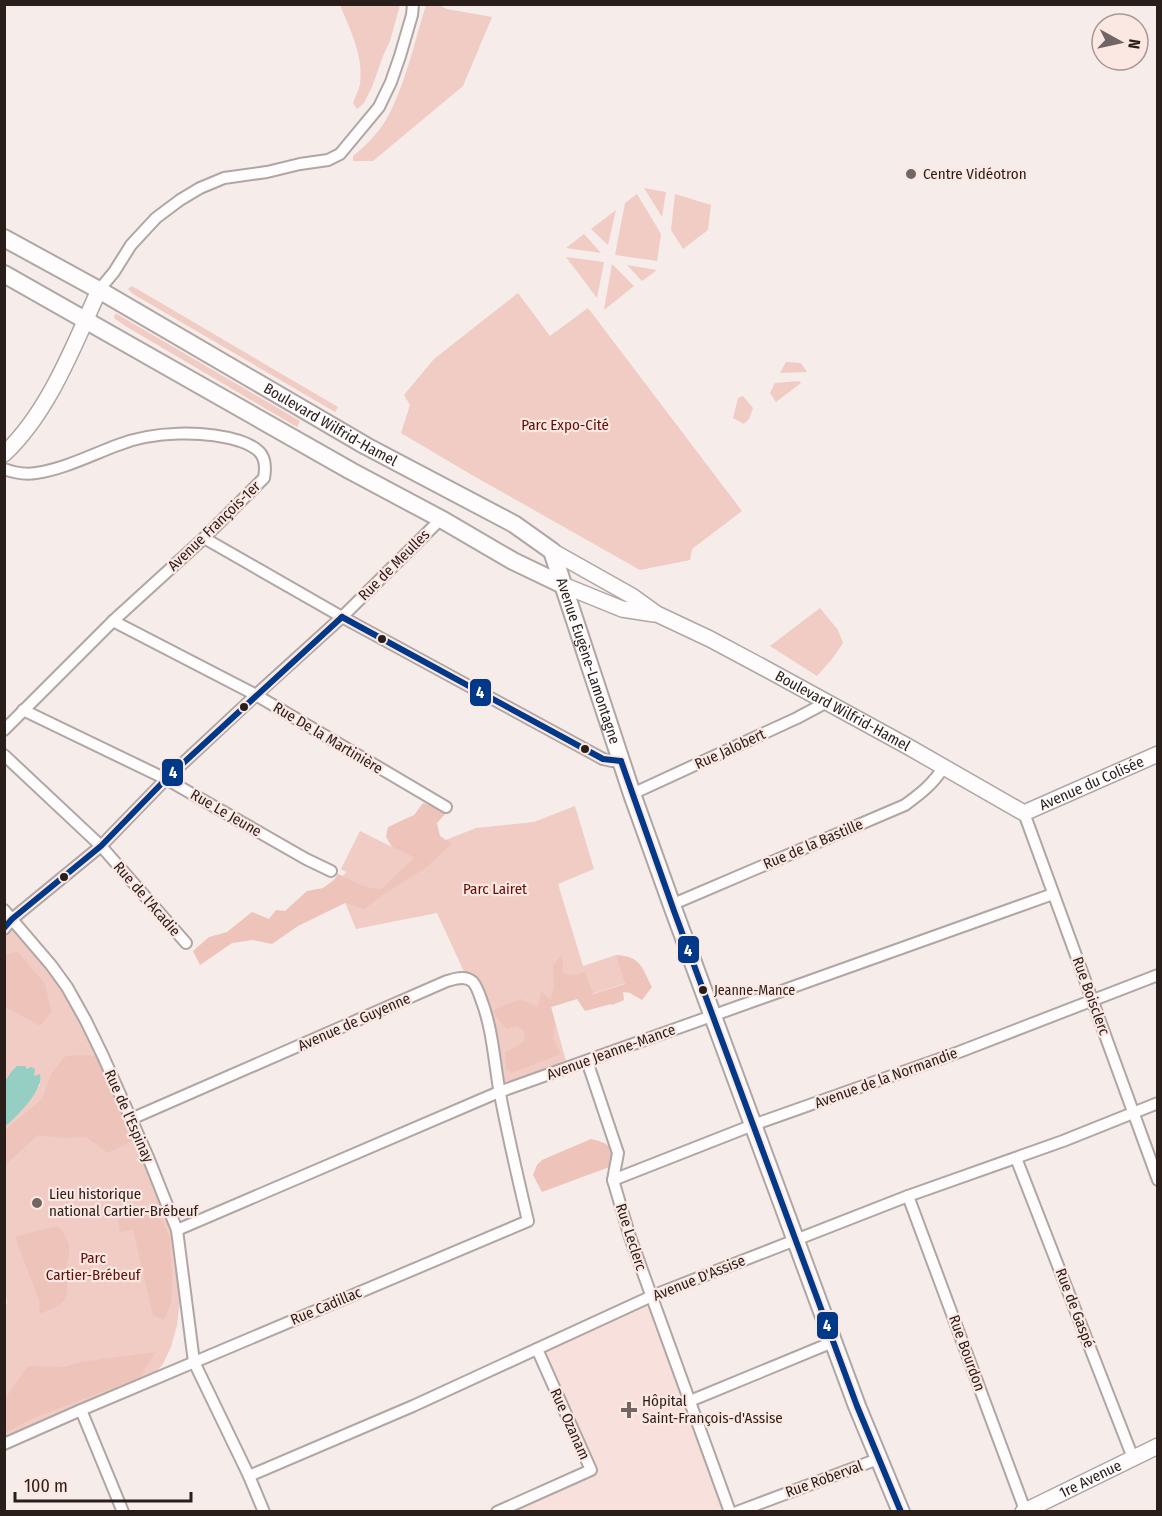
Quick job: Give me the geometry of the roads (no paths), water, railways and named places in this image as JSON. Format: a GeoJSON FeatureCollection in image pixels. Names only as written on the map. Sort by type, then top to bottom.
{"type":"FeatureCollection","features":[{"type":"Feature","properties":{"kind":"main road","name":"Boulevard Wilfrid-Hamel"},"geometry":{"type":"LineString","coordinates":[[4,238],[99,290],[366,446],[514,524],[552,551]]}},
{"type":"Feature","properties":{"kind":"main road","name":"Boulevard Wilfrid-Hamel"},"geometry":{"type":"LineString","coordinates":[[4,274],[351,471],[513,561],[563,585]]}},
{"type":"Feature","properties":{"kind":"main road","name":"Avenue Eugène-Lamontagne"},"geometry":{"type":"LineString","coordinates":[[552,551],[671,905],[833,1342],[901,1512]]}},
{"type":"Feature","properties":{"kind":"street"},"geometry":{"type":"LineString","coordinates":[[4,453],[24,432],[50,393],[99,290],[114,272],[131,244],[156,218],[200,188],[224,178],[328,160],[340,154],[379,107],[397,65],[414,4]]}},
{"type":"Feature","properties":{"kind":"street","name":"Avenue François-1er"},"geometry":{"type":"LineString","coordinates":[[4,469],[19,474],[45,472],[119,444],[176,433],[230,438],[251,445],[261,452],[266,470],[264,478],[204,538],[113,621],[4,730]]}},
{"type":"Feature","properties":{"kind":"street","name":"Rue de Meulles"},"geometry":{"type":"LineString","coordinates":[[4,929],[8,915],[101,846],[166,779],[342,617],[441,519]]}},
{"type":"Feature","properties":{"kind":"street"},"geometry":{"type":"LineString","coordinates":[[204,538],[342,617],[603,759],[621,761]]}},
{"type":"Feature","properties":{"kind":"street","name":"Boulevard Wilfrid-Hamel"},"geometry":{"type":"LineString","coordinates":[[552,551],[632,596],[657,614],[710,639],[827,702],[1024,813]]}},
{"type":"Feature","properties":{"kind":"street","name":"Boulevard Wilfrid-Hamel"},"geometry":{"type":"LineString","coordinates":[[563,585],[622,609],[657,614]]}},
{"type":"Feature","properties":{"kind":"street","name":"Rue De la Martinière"},"geometry":{"type":"LineString","coordinates":[[113,621],[256,695],[446,807]]}},
{"type":"Feature","properties":{"kind":"street","name":"Rue Jalobert"},"geometry":{"type":"LineString","coordinates":[[632,794],[827,702]]}},
{"type":"Feature","properties":{"kind":"street","name":"Rue Le Jeune"},"geometry":{"type":"LineString","coordinates":[[23,710],[166,779],[331,871]]}},
{"type":"Feature","properties":{"kind":"street","name":"Avenue du Colisée"},"geometry":{"type":"LineString","coordinates":[[1024,813],[1158,754]]}},
{"type":"Feature","properties":{"kind":"street","name":"Rue de l'Acadie"},"geometry":{"type":"LineString","coordinates":[[4,755],[101,846],[186,943]]}},
{"type":"Feature","properties":{"kind":"street","name":"Rue de la Bastille"},"geometry":{"type":"LineString","coordinates":[[671,905],[905,805],[935,780],[943,768]]}},
{"type":"Feature","properties":{"kind":"street","name":"Rue Boisclerc"},"geometry":{"type":"LineString","coordinates":[[1024,813],[1158,1180]]}},
{"type":"Feature","properties":{"kind":"street","name":"Avenue Jeanne-Mance"},"geometry":{"type":"LineString","coordinates":[[177,1230],[499,1092],[1053,894]]}},
{"type":"Feature","properties":{"kind":"street","name":"Rue de l'Espinay"},"geometry":{"type":"LineString","coordinates":[[8,915],[67,987],[94,1037],[131,1119],[177,1230],[194,1362],[264,1512]]}},
{"type":"Feature","properties":{"kind":"street","name":"Avenue de la Normandie"},"geometry":{"type":"LineString","coordinates":[[613,1180],[753,1125],[959,1052],[1158,975]]}},
{"type":"Feature","properties":{"kind":"street","name":"Avenue de Guyenne"},"geometry":{"type":"LineString","coordinates":[[131,1119],[457,978],[467,978],[472,981],[487,1014],[499,1092]]}},
{"type":"Feature","properties":{"kind":"street","name":"Rue Leclerc"},"geometry":{"type":"LineString","coordinates":[[587,1061],[618,1153],[613,1180],[630,1237],[730,1512]]}},
{"type":"Feature","properties":{"kind":"street","name":"Rue Cadillac"},"geometry":{"type":"LineString","coordinates":[[4,1444],[528,1221],[499,1092]]}},
{"type":"Feature","properties":{"kind":"street","name":"Avenue D'Assise"},"geometry":{"type":"LineString","coordinates":[[249,1476],[413,1406],[652,1296],[795,1239],[1063,1141],[1158,1103]]}},
{"type":"Feature","properties":{"kind":"street","name":"Rue de Gaspé"},"geometry":{"type":"LineString","coordinates":[[1016,1158],[1133,1458]]}},
{"type":"Feature","properties":{"kind":"street","name":"Rue Bourdon"},"geometry":{"type":"LineString","coordinates":[[908,1196],[1032,1510]]}},
{"type":"Feature","properties":{"kind":"street"},"geometry":{"type":"LineString","coordinates":[[690,1401],[833,1342]]}},
{"type":"Feature","properties":{"kind":"street","name":"Rue Ozanam"},"geometry":{"type":"LineString","coordinates":[[497,1512],[591,1470],[537,1349]]}},
{"type":"Feature","properties":{"kind":"street"},"geometry":{"type":"LineString","coordinates":[[81,1410],[123,1512]]}},
{"type":"Feature","properties":{"kind":"street","name":"1re Avenue"},"geometry":{"type":"LineString","coordinates":[[1032,1510],[1158,1446]]}},
{"type":"Feature","properties":{"kind":"street","name":"Rue Roberval"},"geometry":{"type":"LineString","coordinates":[[737,1512],[878,1459]]}},
{"type":"Feature","properties":{"kind":"water"},"geometry":{"type":"Polygon","coordinates":[[[17,1066],[35,1069],[34,1076],[40,1074],[40,1080],[29,1102],[5,1127],[5,1081],[17,1066]]]}},
{"type":"Feature","properties":{"kind":"place","name":"Centre Vidéotron"},"geometry":{"type":"Point","coordinates":[911,174]}},
{"type":"Feature","properties":{"kind":"place","name":"Jeanne-Mance"},"geometry":{"type":"Point","coordinates":[703,990]}},
{"type":"Feature","properties":{"kind":"place","name":"Lieu historique national Cartier-Brébeuf"},"geometry":{"type":"Point","coordinates":[37,1203]}},
{"type":"Feature","properties":{"kind":"place","name":"Hôpital Saint-François-d'Assise"},"geometry":{"type":"Point","coordinates":[629,1410]}},
{"type":"Feature","properties":{"kind":"park label","name":"Parc Expo-Cité"},"geometry":{"type":"Point","coordinates":[565,425]}},
{"type":"Feature","properties":{"kind":"park label","name":"Parc Lairet"},"geometry":{"type":"Point","coordinates":[495,889]}},
{"type":"Feature","properties":{"kind":"park label","name":"Parc Cartier-Brébeuf"},"geometry":{"type":"Point","coordinates":[93,1266]}}]}
